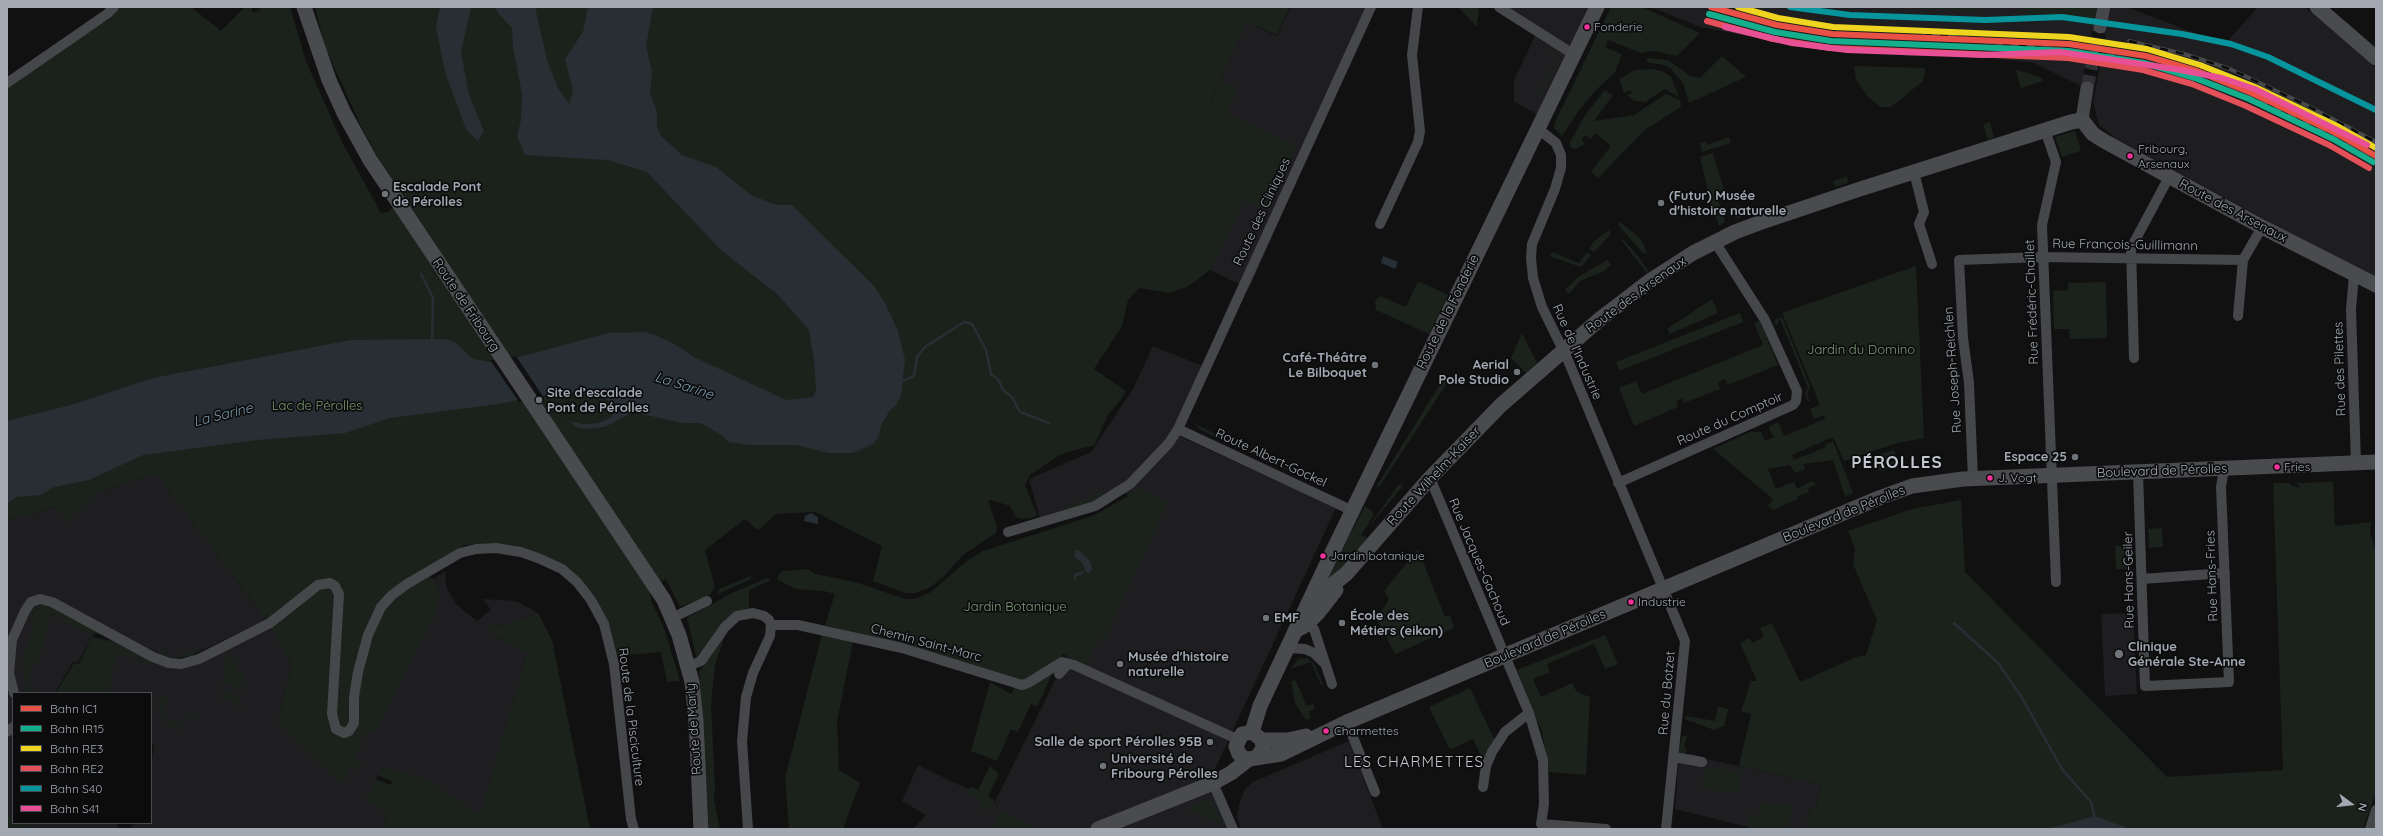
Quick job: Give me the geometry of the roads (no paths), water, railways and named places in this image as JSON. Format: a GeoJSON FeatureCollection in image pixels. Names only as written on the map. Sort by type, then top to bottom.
{"type":"FeatureCollection","features":[{"type":"Feature","properties":{"kind":"main road","name":"Route de Fribourg"},"geometry":{"type":"LineString","coordinates":[[304,7],[329,80],[344,113],[370,160],[657,587]]}},
{"type":"Feature","properties":{"kind":"main road","name":"Route de la Fonderie"},"geometry":{"type":"LineString","coordinates":[[1302,624],[1308,604],[1537,128],[1597,7]]}},
{"type":"Feature","properties":{"kind":"main road"},"geometry":{"type":"LineString","coordinates":[[2317,7],[2376,58]]}},
{"type":"Feature","properties":{"kind":"main road","name":"Route des Arsenaux"},"geometry":{"type":"LineString","coordinates":[[1563,350],[1652,280],[1715,242],[1759,223],[2045,130],[2082,120],[2093,134],[2104,141],[2262,227],[2376,285]]}},
{"type":"Feature","properties":{"kind":"main road","name":"Route Wilhelm-Kaiser"},"geometry":{"type":"LineString","coordinates":[[1308,604],[1346,574],[1430,478],[1501,405],[1563,350]]}},
{"type":"Feature","properties":{"kind":"main road","name":"Boulevard de Pérolles"},"geometry":{"type":"LineString","coordinates":[[1326,731],[1297,739],[1242,734],[1245,752],[1281,754],[1347,722],[1898,490],[1927,483],[1973,479],[2376,462]]}},
{"type":"Feature","properties":{"kind":"main road"},"geometry":{"type":"LineString","coordinates":[[1098,829],[1213,783],[1231,773],[1245,752],[1262,749],[1257,736],[1260,706],[1288,648],[1302,624],[1335,592],[1346,574]]}},
{"type":"Feature","properties":{"kind":"main road","name":"Route de Marly"},"geometry":{"type":"LineString","coordinates":[[657,587],[672,618],[689,666],[696,721],[701,829]]}},
{"type":"Feature","properties":{"kind":"street"},"geometry":{"type":"LineString","coordinates":[[7,83],[107,14],[114,7]]}},
{"type":"Feature","properties":{"kind":"street","name":"Route des Cliniques"},"geometry":{"type":"LineString","coordinates":[[1008,532],[1095,506],[1120,492],[1158,457],[1178,429],[1371,7]]}},
{"type":"Feature","properties":{"kind":"street"},"geometry":{"type":"LineString","coordinates":[[1380,224],[1418,142],[1420,131],[1412,55],[1418,7]]}},
{"type":"Feature","properties":{"kind":"street"},"geometry":{"type":"LineString","coordinates":[[1499,7],[1574,54]]}},
{"type":"Feature","properties":{"kind":"street"},"geometry":{"type":"LineString","coordinates":[[2100,27],[2104,7]]}},
{"type":"Feature","properties":{"kind":"street"},"geometry":{"type":"LineString","coordinates":[[2082,120],[2087,88]]}},
{"type":"Feature","properties":{"kind":"street","name":"Rue de l'Industrie"},"geometry":{"type":"LineString","coordinates":[[1537,128],[1556,143],[1561,155],[1561,168],[1555,189],[1532,244],[1531,264],[1533,278],[1542,307],[1563,350],[1663,589]]}},
{"type":"Feature","properties":{"kind":"street","name":"Rue Frédéric-Chaillet"},"geometry":{"type":"LineString","coordinates":[[2045,130],[2056,162],[2056,169],[2042,225],[2042,257],[2056,582]]}},
{"type":"Feature","properties":{"kind":"street"},"geometry":{"type":"LineString","coordinates":[[1914,172],[1924,212],[1919,224],[1932,264]]}},
{"type":"Feature","properties":{"kind":"street"},"geometry":{"type":"LineString","coordinates":[[2134,358],[2130,258],[2131,248],[2169,177]]}},
{"type":"Feature","properties":{"kind":"street"},"geometry":{"type":"LineString","coordinates":[[2238,316],[2243,260],[2262,227]]}},
{"type":"Feature","properties":{"kind":"street","name":"Route du Comptoir"},"geometry":{"type":"LineString","coordinates":[[1618,483],[1793,405],[1796,401],[1796,391],[1765,320],[1715,242]]}},
{"type":"Feature","properties":{"kind":"street","name":"Rue François-Guillimann"},"geometry":{"type":"LineString","coordinates":[[1959,260],[2042,257],[2243,260]]}},
{"type":"Feature","properties":{"kind":"street","name":"Rue Joseph-Reichlen"},"geometry":{"type":"LineString","coordinates":[[1959,260],[1973,479]]}},
{"type":"Feature","properties":{"kind":"street","name":"Rue des Pilettes"},"geometry":{"type":"LineString","coordinates":[[2354,275],[2351,309],[2356,463]]}},
{"type":"Feature","properties":{"kind":"street","name":"Route Albert-Gockel"},"geometry":{"type":"LineString","coordinates":[[1178,429],[1353,511]]}},
{"type":"Feature","properties":{"kind":"street","name":"Rue Hans-Fries"},"geometry":{"type":"LineString","coordinates":[[2145,686],[2229,682],[2221,487],[2224,469]]}},
{"type":"Feature","properties":{"kind":"street","name":"Rue Hans-Geiler"},"geometry":{"type":"LineString","coordinates":[[2138,472],[2145,686]]}},
{"type":"Feature","properties":{"kind":"street","name":"Rue Jacques-Gachoud"},"geometry":{"type":"LineString","coordinates":[[1430,478],[1529,713],[1543,760],[1544,804],[1541,824],[1606,829]]}},
{"type":"Feature","properties":{"kind":"street","name":"Route de la Pisciculture"},"geometry":{"type":"LineString","coordinates":[[14,692],[8,673],[12,640],[25,611],[31,602],[40,599],[52,602],[153,657],[169,663],[181,664],[199,659],[270,623],[318,585],[330,583],[335,586],[339,594],[332,714],[336,729],[344,733],[349,731],[354,723],[354,698],[358,672],[368,635],[381,607],[392,595],[407,584],[460,553],[476,549],[496,548],[521,552],[538,558],[562,570],[577,582],[591,600],[604,624],[614,664],[630,819],[634,829]]}},
{"type":"Feature","properties":{"kind":"street"},"geometry":{"type":"LineString","coordinates":[[2142,578],[2225,573]]}},
{"type":"Feature","properties":{"kind":"street","name":"Rue du Botzet"},"geometry":{"type":"LineString","coordinates":[[1663,589],[1685,641],[1666,829]]}},
{"type":"Feature","properties":{"kind":"street"},"geometry":{"type":"LineString","coordinates":[[672,618],[707,601]]}},
{"type":"Feature","properties":{"kind":"street"},"geometry":{"type":"LineString","coordinates":[[689,666],[701,661],[725,627],[737,616],[758,613],[769,620],[771,625],[770,636],[753,673],[746,697],[742,742],[748,829]]}},
{"type":"Feature","properties":{"kind":"street"},"geometry":{"type":"LineString","coordinates":[[1302,624],[1314,629],[1323,662],[1332,684]]}},
{"type":"Feature","properties":{"kind":"street","name":"Chemin Saint-Marc"},"geometry":{"type":"LineString","coordinates":[[771,625],[798,625],[902,648],[1022,685],[1028,684],[1059,664],[1067,664]]}},
{"type":"Feature","properties":{"kind":"street"},"geometry":{"type":"LineString","coordinates":[[1288,648],[1305,649],[1314,653],[1323,662]]}},
{"type":"Feature","properties":{"kind":"street"},"geometry":{"type":"LineString","coordinates":[[1059,674],[1067,664],[1074,665],[1127,688],[1245,752]]}},
{"type":"Feature","properties":{"kind":"street"},"geometry":{"type":"LineString","coordinates":[[1482,787],[1486,766],[1492,752],[1505,732],[1529,713]]}},
{"type":"Feature","properties":{"kind":"street"},"geometry":{"type":"LineString","coordinates":[[1347,722],[1375,792]]}},
{"type":"Feature","properties":{"kind":"street"},"geometry":{"type":"LineString","coordinates":[[1674,757],[1702,762]]}},
{"type":"Feature","properties":{"kind":"street"},"geometry":{"type":"LineString","coordinates":[[1213,783],[1233,829]]}},
{"type":"Feature","properties":{"kind":"street"},"geometry":{"type":"LineString","coordinates":[[2370,829],[2375,813]]}},
{"type":"Feature","properties":{"kind":"water"},"geometry":{"type":"Polygon","coordinates":[[[440,7],[471,7],[461,52],[469,95],[484,131],[478,141],[466,129],[445,72],[436,27],[440,7]]]}},
{"type":"Feature","properties":{"kind":"water","name":"La Sarine"},"geometry":{"type":"Polygon","coordinates":[[[496,7],[535,7],[547,60],[558,88],[569,104],[573,91],[565,59],[583,32],[588,7],[653,7],[646,46],[652,72],[650,93],[657,112],[657,127],[661,136],[682,155],[716,167],[751,195],[776,205],[792,205],[874,286],[885,303],[898,331],[905,360],[901,395],[896,405],[890,410],[881,425],[879,436],[873,444],[853,453],[828,453],[797,445],[749,445],[729,442],[720,434],[700,423],[682,423],[633,412],[605,427],[583,429],[573,425],[571,421],[583,424],[598,423],[611,417],[618,406],[598,395],[556,393],[498,404],[390,418],[345,433],[257,440],[143,455],[89,480],[54,487],[40,495],[17,497],[7,504],[7,421],[71,405],[153,378],[351,340],[446,339],[456,343],[473,359],[496,363],[609,333],[647,332],[671,342],[694,357],[786,400],[813,397],[816,391],[814,360],[809,330],[777,294],[722,251],[647,172],[608,160],[525,155],[517,136],[521,120],[522,94],[513,47],[512,28],[497,12],[496,7]]]}},
{"type":"Feature","properties":{"kind":"water"},"geometry":{"type":"Polygon","coordinates":[[[1383,256],[1398,262],[1395,269],[1381,263],[1383,256]]]}},
{"type":"Feature","properties":{"kind":"water"},"geometry":{"type":"Polygon","coordinates":[[[811,513],[818,517],[818,524],[804,521],[805,516],[811,513]]]}},
{"type":"Feature","properties":{"kind":"water"},"geometry":{"type":"Polygon","coordinates":[[[1078,550],[1090,561],[1092,569],[1089,573],[1086,572],[1082,562],[1075,557],[1075,551],[1078,550]]]}},
{"type":"Feature","properties":{"kind":"water"},"geometry":{"type":"Polygon","coordinates":[[[2095,816],[2130,829],[2037,829],[2055,827],[2095,816]]]}},
{"type":"Feature","properties":{"kind":"waterway"},"geometry":{"type":"LineString","coordinates":[[421,274],[433,298],[432,340]]}},
{"type":"Feature","properties":{"kind":"waterway"},"geometry":{"type":"LineString","coordinates":[[903,381],[914,376],[917,357],[925,347],[964,322],[972,324],[986,350],[991,374],[998,379],[1003,390],[1012,397],[1020,412],[1049,423]]}},
{"type":"Feature","properties":{"kind":"waterway"},"geometry":{"type":"LineString","coordinates":[[1075,578],[1076,575],[1083,572]]}},
{"type":"Feature","properties":{"kind":"waterway"},"geometry":{"type":"LineString","coordinates":[[1954,623],[1998,663],[2021,696],[2062,769],[2091,802],[2095,819]]}},
{"type":"Feature","properties":{"kind":"tunnel"},"geometry":{"type":"LineString","coordinates":[[2087,88],[2100,27]]}},
{"type":"Feature","properties":{"kind":"railway"},"geometry":{"type":"LineString","coordinates":[[1924,33],[2022,46],[2099,53],[2173,69],[2275,108],[2330,135],[2376,162]]}},
{"type":"Feature","properties":{"kind":"railway"},"geometry":{"type":"LineString","coordinates":[[2129,41],[2184,54],[2230,69],[2306,105],[2376,142]]}},
{"type":"Feature","properties":{"kind":"rail line","name":"IC1"},"geometry":{"type":"LineString","coordinates":[[1711,7],[1777,25],[1832,34],[2069,44],[2146,56],[2197,71],[2252,93],[2336,133],[2376,156]]}},
{"type":"Feature","properties":{"kind":"rail line","name":"RE3"},"geometry":{"type":"LineString","coordinates":[[1738,7],[1778,18],[1833,27],[2069,37],[2147,49],[2200,65],[2255,87],[2339,127],[2376,148]]}},
{"type":"Feature","properties":{"kind":"rail line","name":"S40"},"geometry":{"type":"LineString","coordinates":[[1790,7],[1850,15],[1985,20],[2062,17],[2182,34],[2231,44],[2268,57],[2376,110]]}},
{"type":"Feature","properties":{"kind":"rail line","name":"IR15"},"geometry":{"type":"LineString","coordinates":[[1709,14],[1775,32],[1831,41],[2068,51],[2144,63],[2195,78],[2249,99],[2333,139],[2373,162]]}},
{"type":"Feature","properties":{"kind":"rail line","name":"RE2"},"geometry":{"type":"LineString","coordinates":[[1707,21],[1773,39],[1830,48],[2068,58],[2143,70],[2192,84],[2246,106],[2329,145],[2369,168]]}},
{"type":"Feature","properties":{"kind":"rail line","name":"S41"},"geometry":{"type":"LineString","coordinates":[[1725,27],[1792,43],[1847,50],[1984,55],[2060,52],[2175,69],[2222,78],[2255,89],[2367,145]]}},
{"type":"Feature","properties":{"kind":"place","name":"Fonderie"},"geometry":{"type":"Point","coordinates":[1587,27]}},
{"type":"Feature","properties":{"kind":"place","name":"Fribourg, Arsenaux"},"geometry":{"type":"Point","coordinates":[2130,156]}},
{"type":"Feature","properties":{"kind":"place","name":"Escalade Pont de Pérolles"},"geometry":{"type":"Point","coordinates":[385,194]}},
{"type":"Feature","properties":{"kind":"place","name":"(Futur) Musée d'histoire naturelle"},"geometry":{"type":"Point","coordinates":[1661,203]}},
{"type":"Feature","properties":{"kind":"place","name":"Café-Théâtre Le Bilboquet"},"geometry":{"type":"Point","coordinates":[1375,365]}},
{"type":"Feature","properties":{"kind":"place","name":"Aerial Pole Studio"},"geometry":{"type":"Point","coordinates":[1517,372]}},
{"type":"Feature","properties":{"kind":"place","name":"Site d’escalade Pont de Pérolles"},"geometry":{"type":"Point","coordinates":[539,400]}},
{"type":"Feature","properties":{"kind":"place","name":"Espace 25"},"geometry":{"type":"Point","coordinates":[2075,457]}},
{"type":"Feature","properties":{"kind":"place","name":"Fries"},"geometry":{"type":"Point","coordinates":[2277,467]}},
{"type":"Feature","properties":{"kind":"place","name":"J. Vogt"},"geometry":{"type":"Point","coordinates":[1990,478]}},
{"type":"Feature","properties":{"kind":"place","name":"Jardin botanique"},"geometry":{"type":"Point","coordinates":[1323,556]}},
{"type":"Feature","properties":{"kind":"place","name":"Industrie"},"geometry":{"type":"Point","coordinates":[1631,602]}},
{"type":"Feature","properties":{"kind":"place","name":"EMF"},"geometry":{"type":"Point","coordinates":[1266,618]}},
{"type":"Feature","properties":{"kind":"place","name":"École des Métiers (eikon)"},"geometry":{"type":"Point","coordinates":[1342,623]}},
{"type":"Feature","properties":{"kind":"place","name":"Clinique Générale Ste-Anne"},"geometry":{"type":"Point","coordinates":[2119,654]}},
{"type":"Feature","properties":{"kind":"place","name":"Musée d'histoire naturelle"},"geometry":{"type":"Point","coordinates":[1120,664]}},
{"type":"Feature","properties":{"kind":"place","name":"Charmettes"},"geometry":{"type":"Point","coordinates":[1326,731]}},
{"type":"Feature","properties":{"kind":"place","name":"Salle de sport Pérolles 95B"},"geometry":{"type":"Point","coordinates":[1210,742]}},
{"type":"Feature","properties":{"kind":"place","name":"Université de Fribourg Pérolles"},"geometry":{"type":"Point","coordinates":[1103,766]}},
{"type":"Feature","properties":{"kind":"district","name":"PÉROLLES"},"geometry":{"type":"Point","coordinates":[1897,463]}},
{"type":"Feature","properties":{"kind":"district","name":"LES CHARMETTES"},"geometry":{"type":"Point","coordinates":[1414,762]}},
{"type":"Feature","properties":{"kind":"park label","name":"Jardin du Domino"},"geometry":{"type":"Point","coordinates":[1861,350]}},
{"type":"Feature","properties":{"kind":"park label","name":"Lac de Pérolles"},"geometry":{"type":"Point","coordinates":[317,406]}},
{"type":"Feature","properties":{"kind":"park label","name":"Jardin Botanique"},"geometry":{"type":"Point","coordinates":[1015,607]}}]}
